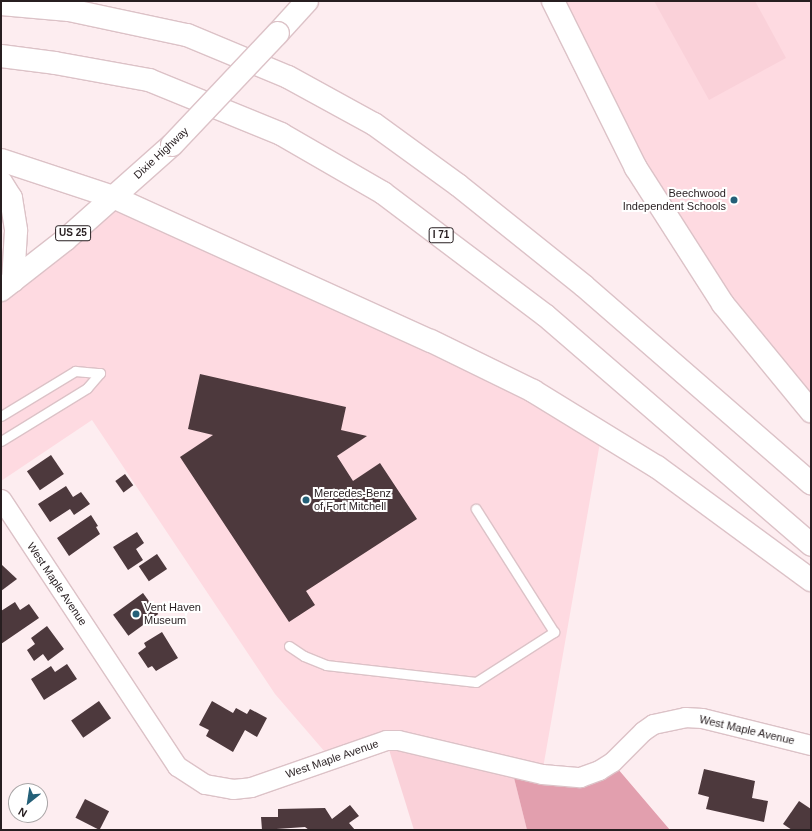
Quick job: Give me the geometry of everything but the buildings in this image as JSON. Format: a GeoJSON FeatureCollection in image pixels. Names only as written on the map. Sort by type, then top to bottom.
{"type":"FeatureCollection","features":[{"type":"Feature","properties":{"kind":"main road","name":"Dixie Highway"},"geometry":{"type":"LineString","coordinates":[[7,285],[114,197],[172,145],[307,1]]}},
{"type":"Feature","properties":{"kind":"main road"},"geometry":{"type":"LineString","coordinates":[[553,1],[636,168],[723,304],[811,411]]}},
{"type":"Feature","properties":{"kind":"main road"},"geometry":{"type":"LineString","coordinates":[[1,4],[69,10],[187,35],[288,77],[374,124],[458,185],[584,286],[811,482]]}},
{"type":"Feature","properties":{"kind":"main road","name":"I 71"},"geometry":{"type":"LineString","coordinates":[[1,56],[55,63],[149,80],[281,134],[383,193],[545,315],[811,545]]}},
{"type":"Feature","properties":{"kind":"main road"},"geometry":{"type":"LineString","coordinates":[[1,160],[114,197],[431,341],[532,391],[657,467],[811,580]]}},
{"type":"Feature","properties":{"kind":"main road"},"geometry":{"type":"LineString","coordinates":[[1,182],[11,198],[16,231],[7,285]]}},
{"type":"Feature","properties":{"kind":"street","name":"West Maple Avenue"},"geometry":{"type":"LineString","coordinates":[[1,500],[177,766],[205,784],[233,789],[251,787],[386,740],[398,740],[542,774],[580,777],[599,770],[612,762],[643,731],[653,724],[685,717],[702,718],[811,745]]}},
{"type":"Feature","properties":{"kind":"lane"},"geometry":{"type":"LineString","coordinates":[[1,416],[76,371],[100,373],[86,388],[1,441]]}},
{"type":"Feature","properties":{"kind":"lane"},"geometry":{"type":"LineString","coordinates":[[288,646],[304,656],[326,665],[409,672],[476,682],[554,632],[476,509]]}},
{"type":"Feature","properties":{"kind":"shaded area","name":"Beechwood Independent Schools"},"geometry":{"type":"Polygon","coordinates":[[[553,1],[811,1],[811,411],[723,304],[553,1]]]}},
{"type":"Feature","properties":{"kind":"shaded area"},"geometry":{"type":"Polygon","coordinates":[[[654,1],[755,1],[786,58],[709,100],[654,1]]]}},
{"type":"Feature","properties":{"kind":"shaded area"},"geometry":{"type":"Polygon","coordinates":[[[113,197],[602,431],[542,774],[412,742],[331,759],[275,694],[92,420],[1,481],[1,290],[113,197]]]}},
{"type":"Feature","properties":{"kind":"shaded area"},"geometry":{"type":"Polygon","coordinates":[[[386,740],[511,766],[527,830],[414,830],[386,740]]]}},
{"type":"Feature","properties":{"kind":"shaded area"},"geometry":{"type":"Polygon","coordinates":[[[612,762],[670,830],[527,830],[511,766],[542,774],[612,762]]]}},
{"type":"Feature","properties":{"kind":"place","name":"Beechwood Independent Schools"},"geometry":{"type":"Point","coordinates":[734,200]}},
{"type":"Feature","properties":{"kind":"place","name":"Mercedes-Benz of Fort Mitchell"},"geometry":{"type":"Point","coordinates":[306,500]}},
{"type":"Feature","properties":{"kind":"place","name":"Vent Haven Museum"},"geometry":{"type":"Point","coordinates":[136,614]}}]}
